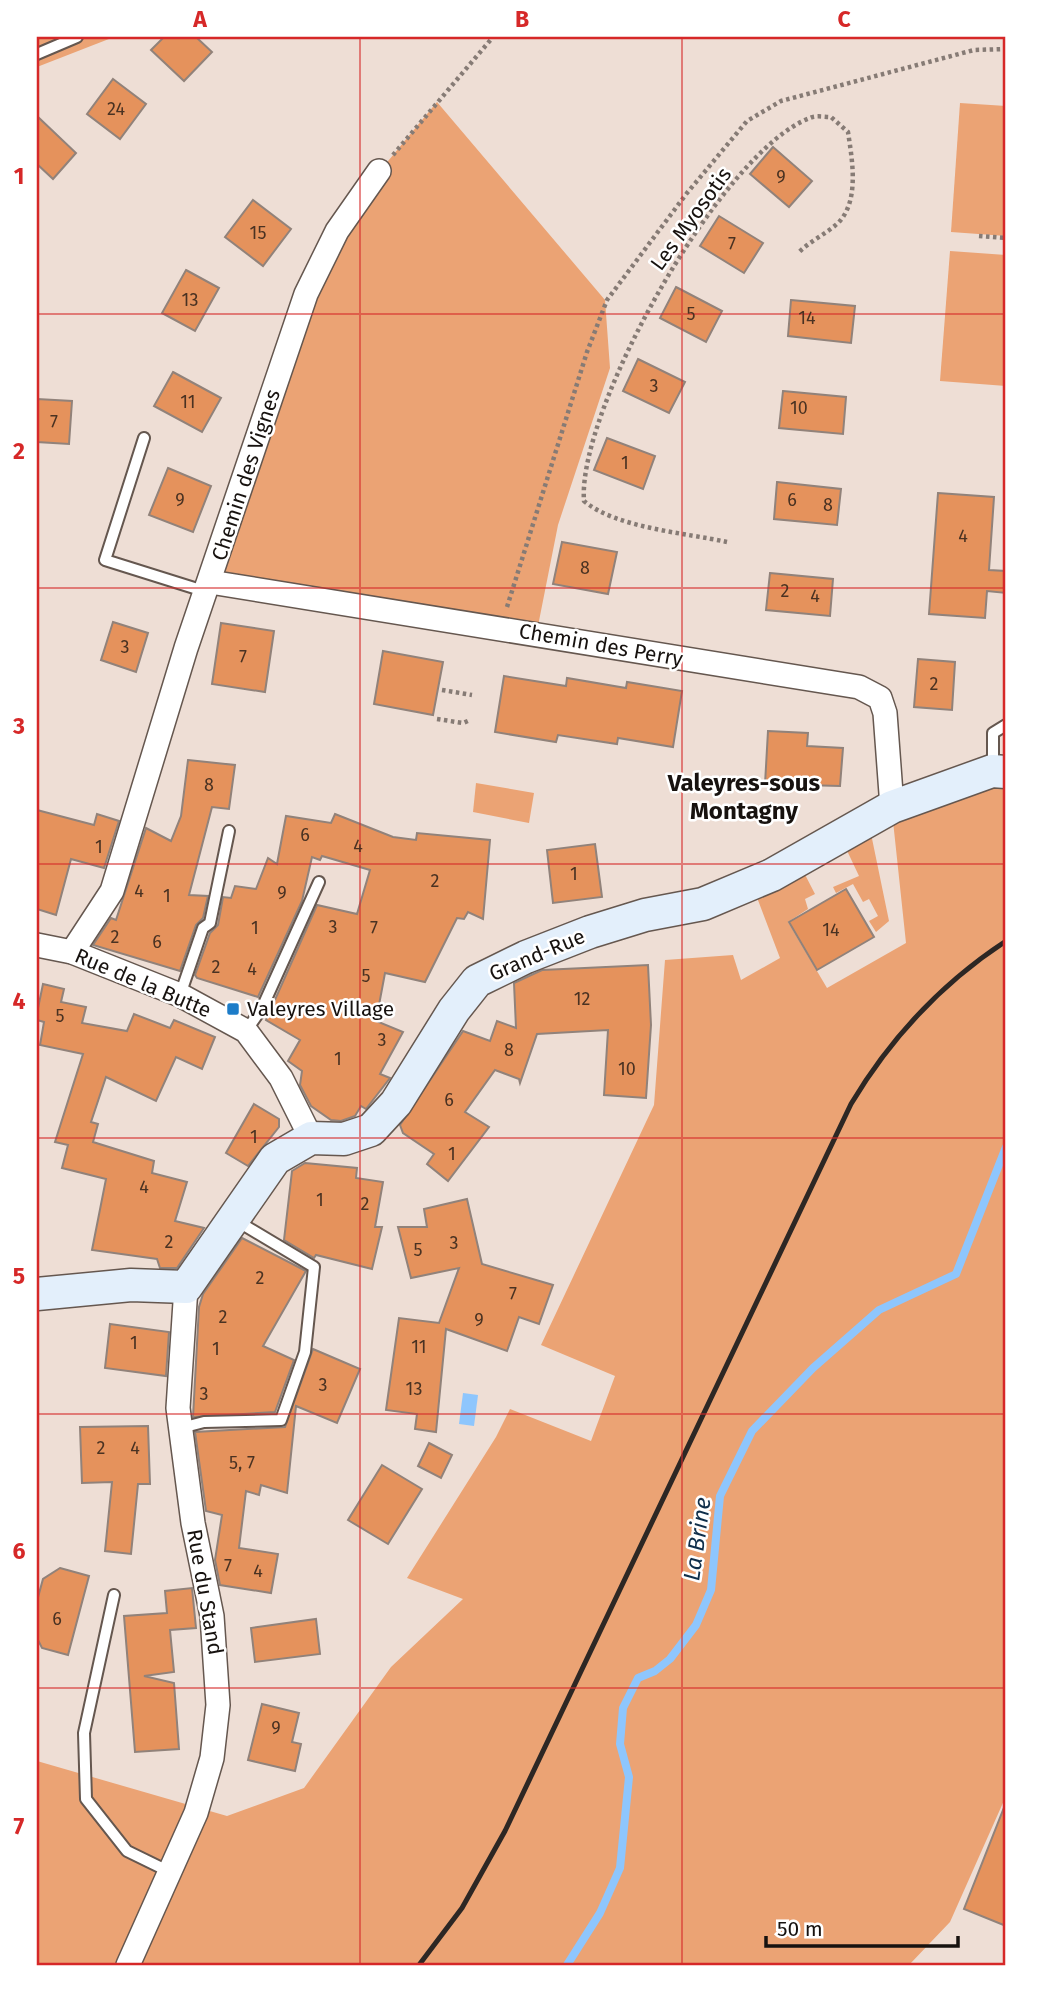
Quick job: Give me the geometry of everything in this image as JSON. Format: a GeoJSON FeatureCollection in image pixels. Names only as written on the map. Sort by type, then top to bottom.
{"type":"FeatureCollection","features":[{"type":"Feature","properties":{"kind":"street","name":"Chemin des Vignes"},"geometry":{"type":"LineString","coordinates":[[72,952],[112,891],[186,648],[209,587],[306,294],[337,231],[379,172]]}},
{"type":"Feature","properties":{"kind":"street","name":"Chemin des Perry"},"geometry":{"type":"LineString","coordinates":[[209,587],[500,628],[872,692],[880,698],[885,713],[892,807]]}},
{"type":"Feature","properties":{"kind":"street","name":"Grand-Rue"},"geometry":{"type":"LineString","coordinates":[[311,1138],[344,1139],[371,1130],[396,1103],[454,1010],[477,981],[526,957],[590,932],[645,915],[703,904],[772,875],[892,807],[999,772]]}},
{"type":"Feature","properties":{"kind":"street","name":"Rue de la Butte"},"geometry":{"type":"LineString","coordinates":[[37,945],[72,952],[180,995],[246,1031],[281,1078],[311,1138]]}},
{"type":"Feature","properties":{"kind":"street"},"geometry":{"type":"LineString","coordinates":[[37,1294],[131,1285],[186,1287],[275,1159],[311,1138]]}},
{"type":"Feature","properties":{"kind":"street","name":"Rue du Stand"},"geometry":{"type":"LineString","coordinates":[[128,1965],[172,1873],[196,1813],[212,1758],[218,1705],[212,1616],[193,1523],[178,1408],[186,1287]]}},
{"type":"Feature","properties":{"kind":"lane"},"geometry":{"type":"LineString","coordinates":[[37,54],[77,37]]}},
{"type":"Feature","properties":{"kind":"lane"},"geometry":{"type":"LineString","coordinates":[[144,438],[105,560],[209,587]]}},
{"type":"Feature","properties":{"kind":"lane"},"geometry":{"type":"LineString","coordinates":[[999,772],[993,733],[1006,725]]}},
{"type":"Feature","properties":{"kind":"lane"},"geometry":{"type":"LineString","coordinates":[[180,995],[203,928],[209,923],[229,831]]}},
{"type":"Feature","properties":{"kind":"lane"},"geometry":{"type":"LineString","coordinates":[[246,1031],[262,1008],[319,882]]}},
{"type":"Feature","properties":{"kind":"lane"},"geometry":{"type":"LineString","coordinates":[[181,1428],[204,1422],[281,1420],[305,1352],[314,1267],[234,1218]]}},
{"type":"Feature","properties":{"kind":"lane"},"geometry":{"type":"LineString","coordinates":[[114,1595],[84,1733],[86,1799],[127,1851],[172,1873]]}},
{"type":"Feature","properties":{"kind":"path"},"geometry":{"type":"LineString","coordinates":[[379,172],[493,37]]}},
{"type":"Feature","properties":{"kind":"path"},"geometry":{"type":"LineString","coordinates":[[500,628],[587,352],[607,300],[687,193],[747,121],[781,101],[795,97],[974,50],[1006,49]]}},
{"type":"Feature","properties":{"kind":"path","name":"Les Myosotis"},"geometry":{"type":"LineString","coordinates":[[727,542],[622,520],[594,510],[584,501],[582,480],[598,425],[621,366],[652,302],[697,232],[766,145],[812,117],[831,117],[848,132],[853,162],[852,195],[839,222],[810,241],[798,253]]}},
{"type":"Feature","properties":{"kind":"path"},"geometry":{"type":"LineString","coordinates":[[979,236],[1006,238]]}},
{"type":"Feature","properties":{"kind":"path"},"geometry":{"type":"LineString","coordinates":[[442,690],[472,695]]}},
{"type":"Feature","properties":{"kind":"path"},"geometry":{"type":"LineString","coordinates":[[437,719],[463,723],[470,720]]}},
{"type":"Feature","properties":{"kind":"shaded area"},"geometry":{"type":"Polygon","coordinates":[[[37,37],[114,37],[37,67],[37,37]]]}},
{"type":"Feature","properties":{"kind":"shaded area"},"geometry":{"type":"Polygon","coordinates":[[[437,102],[605,300],[610,368],[558,525],[537,631],[212,581],[308,294],[379,172],[437,102]]]}},
{"type":"Feature","properties":{"kind":"shaded area"},"geometry":{"type":"Polygon","coordinates":[[[960,103],[1006,106],[1006,236],[951,232],[960,103]]]}},
{"type":"Feature","properties":{"kind":"shaded area"},"geometry":{"type":"Polygon","coordinates":[[[950,251],[1006,255],[1006,386],[940,381],[950,251]]]}},
{"type":"Feature","properties":{"kind":"shaded area"},"geometry":{"type":"Polygon","coordinates":[[[476,783],[534,793],[529,823],[473,812],[476,783]]]}},
{"type":"Feature","properties":{"kind":"shaded area"},"geometry":{"type":"Polygon","coordinates":[[[1006,786],[1006,1796],[950,1922],[909,1965],[37,1965],[37,1761],[227,1816],[304,1788],[391,1667],[463,1599],[407,1578],[496,1437],[510,1409],[591,1441],[615,1376],[541,1345],[654,1105],[665,960],[733,955],[741,980],[780,958],[753,887],[799,863],[815,894],[805,899],[808,909],[788,922],[827,988],[906,943],[893,821],[974,792],[1006,786]]]}},
{"type":"Feature","properties":{"kind":"shaded area"},"geometry":{"type":"Polygon","coordinates":[[[869,824],[889,921],[876,932],[869,921],[878,916],[869,899],[863,902],[853,884],[836,893],[833,887],[859,876],[842,840],[869,824]]]}},
{"type":"Feature","properties":{"kind":"water"},"geometry":{"type":"Polygon","coordinates":[[[463,1393],[478,1395],[474,1426],[459,1424],[463,1393]]]}},
{"type":"Feature","properties":{"kind":"building"},"geometry":{"type":"Polygon","coordinates":[[[164,37],[196,37],[212,52],[184,81],[151,50],[164,37]]]}},
{"type":"Feature","properties":{"kind":"building"},"geometry":{"type":"Polygon","coordinates":[[[113,79],[146,104],[120,139],[87,114],[113,79]]]}},
{"type":"Feature","properties":{"kind":"building"},"geometry":{"type":"Polygon","coordinates":[[[37,116],[76,153],[53,179],[37,164],[37,116]]]}},
{"type":"Feature","properties":{"kind":"building"},"geometry":{"type":"Polygon","coordinates":[[[773,147],[812,181],[789,207],[750,174],[773,147]]]}},
{"type":"Feature","properties":{"kind":"building"},"geometry":{"type":"Polygon","coordinates":[[[253,200],[291,229],[263,266],[225,237],[253,200]]]}},
{"type":"Feature","properties":{"kind":"building"},"geometry":{"type":"Polygon","coordinates":[[[719,216],[763,243],[744,273],[700,246],[719,216]]]}},
{"type":"Feature","properties":{"kind":"building"},"geometry":{"type":"Polygon","coordinates":[[[186,270],[219,288],[195,331],[162,313],[186,270]]]}},
{"type":"Feature","properties":{"kind":"building"},"geometry":{"type":"Polygon","coordinates":[[[676,287],[722,311],[706,342],[660,318],[676,287]]]}},
{"type":"Feature","properties":{"kind":"building"},"geometry":{"type":"Polygon","coordinates":[[[791,300],[855,306],[851,343],[788,336],[791,300]]]}},
{"type":"Feature","properties":{"kind":"building"},"geometry":{"type":"Polygon","coordinates":[[[638,359],[685,382],[669,413],[623,391],[638,359]]]}},
{"type":"Feature","properties":{"kind":"building"},"geometry":{"type":"Polygon","coordinates":[[[173,372],[221,398],[202,432],[154,406],[173,372]]]}},
{"type":"Feature","properties":{"kind":"building"},"geometry":{"type":"Polygon","coordinates":[[[783,391],[846,397],[843,434],[779,428],[783,391]]]}},
{"type":"Feature","properties":{"kind":"building"},"geometry":{"type":"Polygon","coordinates":[[[37,399],[72,401],[69,444],[37,442],[37,399]]]}},
{"type":"Feature","properties":{"kind":"building"},"geometry":{"type":"Polygon","coordinates":[[[607,438],[655,456],[643,489],[594,470],[607,438]]]}},
{"type":"Feature","properties":{"kind":"building"},"geometry":{"type":"Polygon","coordinates":[[[168,468],[211,486],[193,532],[149,515],[168,468]]]}},
{"type":"Feature","properties":{"kind":"building"},"geometry":{"type":"Polygon","coordinates":[[[777,482],[841,489],[837,525],[774,519],[777,482]]]}},
{"type":"Feature","properties":{"kind":"building"},"geometry":{"type":"Polygon","coordinates":[[[938,493],[994,497],[989,570],[1006,571],[1006,593],[987,591],[985,618],[929,614],[938,493]]]}},
{"type":"Feature","properties":{"kind":"building"},"geometry":{"type":"Polygon","coordinates":[[[562,542],[617,552],[608,594],[553,584],[562,542]]]}},
{"type":"Feature","properties":{"kind":"building"},"geometry":{"type":"Polygon","coordinates":[[[770,573],[833,579],[830,616],[766,610],[770,573]]]}},
{"type":"Feature","properties":{"kind":"building"},"geometry":{"type":"Polygon","coordinates":[[[113,622],[148,633],[136,672],[101,660],[113,622]]]}},
{"type":"Feature","properties":{"kind":"building"},"geometry":{"type":"Polygon","coordinates":[[[221,623],[274,631],[265,692],[212,684],[221,623]]]}},
{"type":"Feature","properties":{"kind":"building"},"geometry":{"type":"Polygon","coordinates":[[[383,651],[443,662],[433,715],[374,704],[383,651]]]}},
{"type":"Feature","properties":{"kind":"building"},"geometry":{"type":"Polygon","coordinates":[[[918,659],[955,662],[952,710],[914,707],[918,659]]]}},
{"type":"Feature","properties":{"kind":"building"},"geometry":{"type":"Polygon","coordinates":[[[504,676],[566,686],[567,678],[626,688],[627,682],[682,691],[673,747],[618,738],[617,744],[558,735],[556,742],[495,732],[504,676]]]}},
{"type":"Feature","properties":{"kind":"building"},"geometry":{"type":"Polygon","coordinates":[[[768,731],[808,733],[807,746],[843,748],[840,786],[765,784],[768,731]]]}},
{"type":"Feature","properties":{"kind":"building"},"geometry":{"type":"Polygon","coordinates":[[[188,760],[235,765],[229,809],[212,807],[189,895],[208,896],[203,918],[196,925],[180,971],[93,945],[111,918],[116,920],[146,828],[171,841],[181,816],[188,760]]]}},
{"type":"Feature","properties":{"kind":"building"},"geometry":{"type":"Polygon","coordinates":[[[37,810],[94,825],[97,814],[119,821],[104,868],[71,859],[56,915],[37,909],[37,810]]]}},
{"type":"Feature","properties":{"kind":"building"},"geometry":{"type":"Polygon","coordinates":[[[335,814],[393,837],[416,840],[417,833],[490,840],[483,919],[468,912],[464,919],[457,918],[425,982],[385,973],[376,1021],[403,1032],[380,1074],[390,1078],[366,1109],[361,1106],[355,1116],[341,1121],[331,1120],[311,1106],[300,1085],[302,1071],[288,1061],[300,1040],[266,1020],[317,905],[357,914],[370,870],[322,856],[320,860],[312,857],[302,901],[258,997],[197,978],[195,975],[210,933],[218,925],[223,897],[231,898],[235,886],[256,889],[268,858],[277,864],[286,816],[331,823],[335,814]]]}},
{"type":"Feature","properties":{"kind":"building"},"geometry":{"type":"Polygon","coordinates":[[[595,844],[602,897],[553,903],[547,850],[595,844]]]}},
{"type":"Feature","properties":{"kind":"building"},"geometry":{"type":"Polygon","coordinates":[[[846,889],[874,937],[817,970],[789,922],[846,889]]]}},
{"type":"Feature","properties":{"kind":"building"},"geometry":{"type":"Polygon","coordinates":[[[648,965],[651,1025],[646,1098],[604,1095],[608,1030],[537,1034],[520,1083],[519,1079],[495,1070],[465,1112],[489,1127],[448,1181],[427,1164],[434,1154],[403,1133],[400,1125],[463,1031],[490,1041],[497,1021],[516,1028],[514,983],[542,970],[648,965]]]}},
{"type":"Feature","properties":{"kind":"building"},"geometry":{"type":"Polygon","coordinates":[[[43,984],[64,989],[61,1002],[86,1007],[82,1023],[127,1031],[134,1014],[170,1028],[174,1020],[215,1037],[202,1069],[176,1057],[156,1101],[106,1077],[91,1122],[98,1124],[93,1142],[154,1161],[152,1173],[187,1182],[175,1221],[204,1228],[177,1268],[160,1268],[157,1259],[92,1250],[106,1179],[62,1168],[68,1145],[55,1142],[83,1054],[40,1045],[44,1022],[37,1020],[37,1013],[43,984]]]}},
{"type":"Feature","properties":{"kind":"building"},"geometry":{"type":"Polygon","coordinates":[[[254,1104],[279,1119],[279,1127],[248,1166],[226,1153],[254,1104]]]}},
{"type":"Feature","properties":{"kind":"building"},"geometry":{"type":"Polygon","coordinates":[[[305,1163],[357,1168],[356,1178],[383,1182],[375,1227],[382,1227],[372,1269],[316,1255],[314,1258],[284,1240],[292,1171],[305,1163]]]}},
{"type":"Feature","properties":{"kind":"building"},"geometry":{"type":"Polygon","coordinates":[[[467,1199],[482,1264],[553,1285],[539,1324],[519,1317],[507,1351],[446,1329],[436,1432],[415,1429],[417,1414],[386,1410],[399,1318],[439,1323],[459,1268],[411,1278],[398,1227],[427,1227],[424,1209],[467,1199]]]}},
{"type":"Feature","properties":{"kind":"building"},"geometry":{"type":"Polygon","coordinates":[[[242,1238],[306,1271],[263,1346],[294,1360],[275,1412],[193,1417],[199,1307],[203,1294],[242,1238]]]}},
{"type":"Feature","properties":{"kind":"building"},"geometry":{"type":"Polygon","coordinates":[[[110,1324],[169,1332],[166,1376],[105,1368],[110,1324]]]}},
{"type":"Feature","properties":{"kind":"building"},"geometry":{"type":"Polygon","coordinates":[[[313,1349],[360,1369],[337,1423],[296,1406],[287,1493],[261,1485],[259,1495],[246,1491],[239,1548],[278,1554],[271,1593],[220,1585],[215,1560],[222,1515],[206,1511],[195,1432],[285,1427],[313,1349]]]}},
{"type":"Feature","properties":{"kind":"building"},"geometry":{"type":"Polygon","coordinates":[[[148,1426],[150,1484],[138,1484],[131,1554],[105,1551],[112,1482],[82,1483],[80,1427],[148,1426]]]}},
{"type":"Feature","properties":{"kind":"building"},"geometry":{"type":"Polygon","coordinates":[[[429,1443],[452,1455],[441,1478],[418,1466],[429,1443]]]}},
{"type":"Feature","properties":{"kind":"building"},"geometry":{"type":"Polygon","coordinates":[[[382,1465],[422,1489],[388,1544],[348,1520],[382,1465]]]}},
{"type":"Feature","properties":{"kind":"building"},"geometry":{"type":"Polygon","coordinates":[[[60,1568],[89,1576],[68,1655],[42,1648],[37,1638],[37,1601],[43,1579],[60,1568]]]}},
{"type":"Feature","properties":{"kind":"building"},"geometry":{"type":"Polygon","coordinates":[[[192,1588],[196,1628],[170,1630],[174,1672],[144,1676],[174,1683],[179,1749],[135,1752],[124,1616],[167,1613],[165,1591],[192,1588]]]}},
{"type":"Feature","properties":{"kind":"building"},"geometry":{"type":"Polygon","coordinates":[[[316,1619],[320,1654],[255,1662],[251,1628],[316,1619]]]}},
{"type":"Feature","properties":{"kind":"building"},"geometry":{"type":"Polygon","coordinates":[[[262,1704],[299,1713],[292,1742],[301,1744],[295,1771],[248,1760],[262,1704]]]}},
{"type":"Feature","properties":{"kind":"building"},"geometry":{"type":"Polygon","coordinates":[[[1006,1805],[1006,1926],[964,1909],[1006,1805]]]}},
{"type":"Feature","properties":{"kind":"waterway","name":"La Brine"},"geometry":{"type":"LineString","coordinates":[[567,1965],[600,1913],[620,1868],[629,1777],[620,1744],[623,1708],[638,1678],[655,1671],[670,1659],[696,1625],[711,1590],[720,1496],[752,1431],[813,1368],[879,1310],[956,1274],[1006,1147]]}},
{"type":"Feature","properties":{"kind":"railway"},"geometry":{"type":"LineString","coordinates":[[419,1965],[462,1908],[505,1831],[851,1104],[883,1056],[939,993],[1006,941]]}},
{"type":"Feature","properties":{"kind":"place","name":"Valeyres Village"},"geometry":{"type":"Point","coordinates":[233,1009]}},
{"type":"Feature","properties":{"kind":"district","name":"Valeyres-sous Montagny"},"geometry":{"type":"Point","coordinates":[744,797]}}]}
